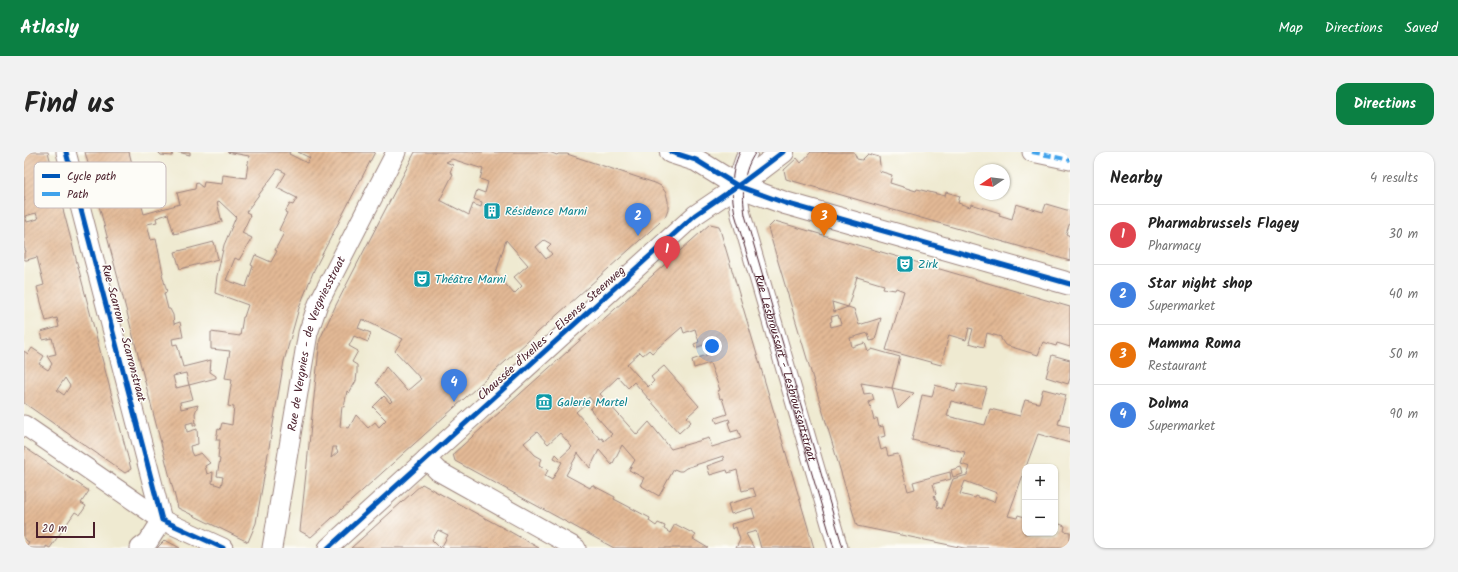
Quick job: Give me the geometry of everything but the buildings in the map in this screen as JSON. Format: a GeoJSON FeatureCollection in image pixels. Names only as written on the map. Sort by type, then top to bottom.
{"type":"FeatureCollection","features":[{"type":"Feature","properties":{"kind":"main road"},"geometry":{"type":"LineString","coordinates":[[671,152],[696,160],[738,186],[785,203],[1070,284]]}},
{"type":"Feature","properties":{"kind":"main road"},"geometry":{"type":"LineString","coordinates":[[738,186],[783,152]]}},
{"type":"Feature","properties":{"kind":"street","name":"Rue Scarron - Scarronstraat"},"geometry":{"type":"LineString","coordinates":[[66,152],[69,162]]}},
{"type":"Feature","properties":{"kind":"street","name":"Rue de Vergnies - de Vergniesstraat"},"geometry":{"type":"LineString","coordinates":[[272,548],[308,333],[318,304],[396,152]]}},
{"type":"Feature","properties":{"kind":"street","name":"Rue Lesbroussart - Lesbroussartstraat"},"geometry":{"type":"LineString","coordinates":[[748,152],[740,171],[738,186],[738,198],[746,235],[838,548]]}},
{"type":"Feature","properties":{"kind":"street"},"geometry":{"type":"LineString","coordinates":[[1032,152],[1070,160]]}},
{"type":"Feature","properties":{"kind":"street","name":"Chaussée d'Ixelles - Elsense Steenweg"},"geometry":{"type":"LineString","coordinates":[[328,548],[695,215],[738,186]]}},
{"type":"Feature","properties":{"kind":"street","name":"Rue Scarron - Scarronstraat"},"geometry":{"type":"LineString","coordinates":[[81,208],[162,520]]}},
{"type":"Feature","properties":{"kind":"street"},"geometry":{"type":"LineString","coordinates":[[24,425],[162,520],[223,548]]}},
{"type":"Feature","properties":{"kind":"street"},"geometry":{"type":"LineString","coordinates":[[426,459],[438,471],[576,548]]}},
{"type":"Feature","properties":{"kind":"street"},"geometry":{"type":"LineString","coordinates":[[140,548],[148,542],[162,520]]}},
{"type":"Feature","properties":{"kind":"tram line"},"geometry":{"type":"LineString","coordinates":[[740,152],[734,167],[732,183],[735,214],[834,548]]}},
{"type":"Feature","properties":{"kind":"tram line"},"geometry":{"type":"LineString","coordinates":[[756,152],[751,159],[744,182],[743,199],[745,215],[843,548]]}},
{"type":"Feature","properties":{"kind":"marked path"},"geometry":{"type":"LineString","coordinates":[[1032,152],[1070,160]]}},
{"type":"Feature","properties":{"kind":"cycle path"},"geometry":{"type":"LineString","coordinates":[[66,152],[69,162]]}},
{"type":"Feature","properties":{"kind":"cycle path"},"geometry":{"type":"LineString","coordinates":[[671,152],[696,160],[738,186],[785,203],[1070,284]]}},
{"type":"Feature","properties":{"kind":"cycle path"},"geometry":{"type":"LineString","coordinates":[[328,548],[695,215],[783,152]]}},
{"type":"Feature","properties":{"kind":"cycle path"},"geometry":{"type":"LineString","coordinates":[[81,208],[162,520],[223,548]]}},
{"type":"Feature","properties":{"kind":"place","name":"Résidence Marni"},"geometry":{"type":"Point","coordinates":[492,211]}},
{"type":"Feature","properties":{"kind":"place","name":"Star night shop"},"geometry":{"type":"Point","coordinates":[638,236]}},
{"type":"Feature","properties":{"kind":"place","name":"Mamma Roma"},"geometry":{"type":"Point","coordinates":[824,236]}},
{"type":"Feature","properties":{"kind":"place","name":"Zirk"},"geometry":{"type":"Point","coordinates":[905,264]}},
{"type":"Feature","properties":{"kind":"place","name":"Pharmabrussels Flagey"},"geometry":{"type":"Point","coordinates":[667,269]}},
{"type":"Feature","properties":{"kind":"place","name":"Théâtre Marni"},"geometry":{"type":"Point","coordinates":[422,279]}},
{"type":"Feature","properties":{"kind":"place","name":"Dolma"},"geometry":{"type":"Point","coordinates":[454,402]}},
{"type":"Feature","properties":{"kind":"place","name":"Galerie Martel"},"geometry":{"type":"Point","coordinates":[544,402]}}]}
